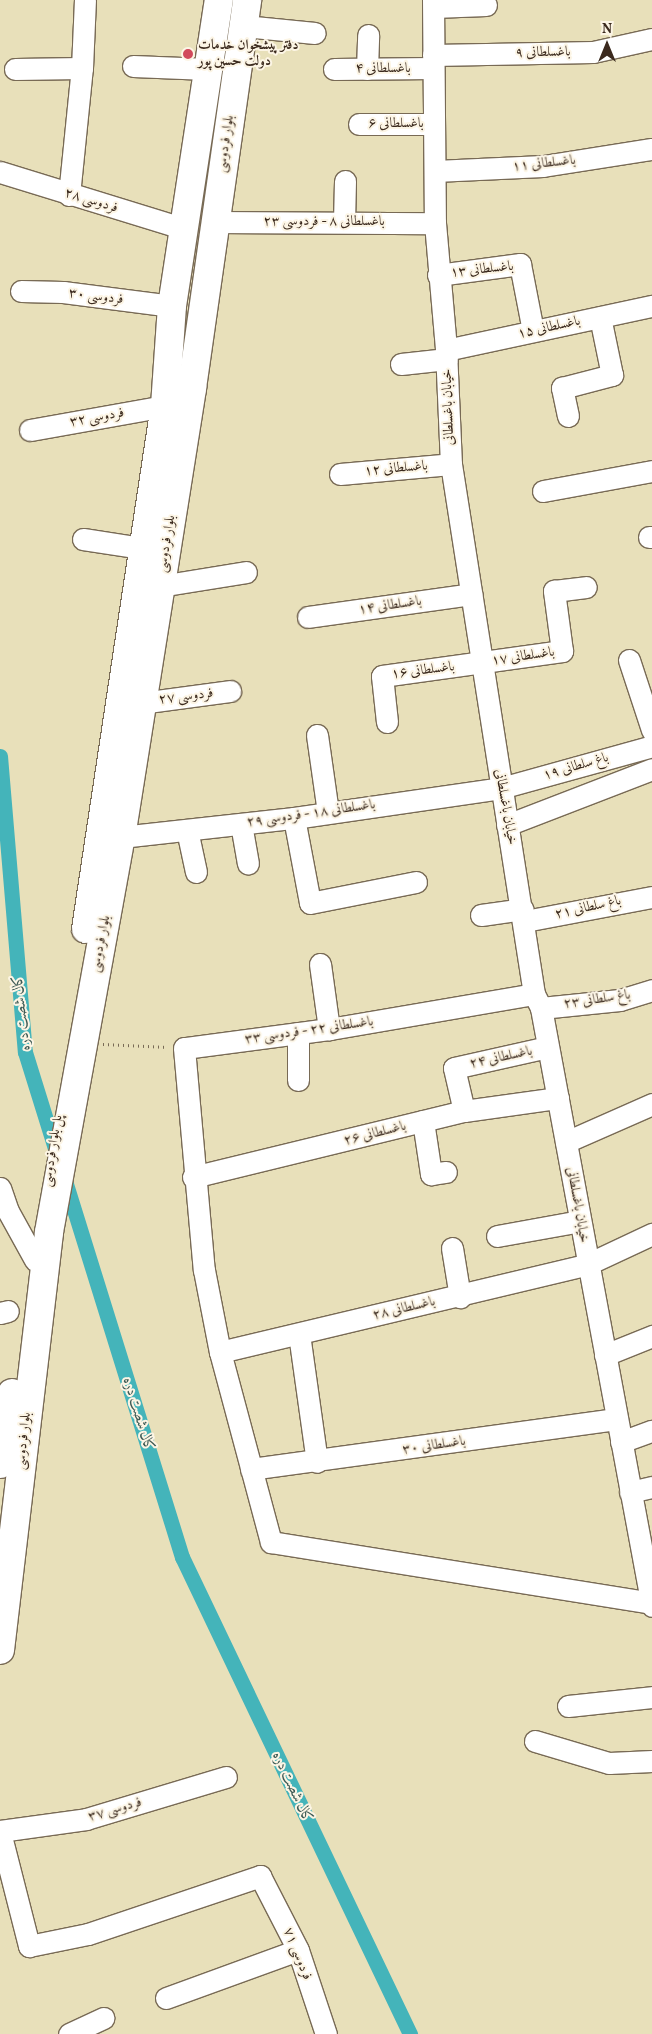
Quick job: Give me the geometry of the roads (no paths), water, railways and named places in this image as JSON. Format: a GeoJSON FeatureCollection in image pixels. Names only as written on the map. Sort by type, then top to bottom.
{"type":"FeatureCollection","features":[{"type":"Feature","properties":{"kind":"main road","name":"بلوار فردوسی"},"geometry":{"type":"LineString","coordinates":[[70,1079],[151,566],[172,306],[182,228],[218,0]]}},
{"type":"Feature","properties":{"kind":"main road","name":"بلوار فردوسی"},"geometry":{"type":"LineString","coordinates":[[151,566],[192,388],[213,222],[245,13]]}},
{"type":"Feature","properties":{"kind":"main road","name":"بلوار فردوسی"},"geometry":{"type":"LineString","coordinates":[[70,1079],[82,1043],[121,837],[141,703],[144,612]]}},
{"type":"Feature","properties":{"kind":"main road","name":"پل بلوار فردوسی"},"geometry":{"type":"LineString","coordinates":[[45,1231],[70,1079]]}},
{"type":"Feature","properties":{"kind":"main road","name":"بلوار فردوسی"},"geometry":{"type":"LineString","coordinates":[[1,1456],[36,1260],[45,1231]]}},
{"type":"Feature","properties":{"kind":"main road","name":"بلوار فردوسی"},"geometry":{"type":"LineString","coordinates":[[0,1650],[45,1231]]}},
{"type":"Feature","properties":{"kind":"street"},"geometry":{"type":"LineString","coordinates":[[69,195],[82,68],[85,0]]}},
{"type":"Feature","properties":{"kind":"street"},"geometry":{"type":"LineString","coordinates":[[434,4],[486,6]]}},
{"type":"Feature","properties":{"kind":"street","name":"خیابان باغسلطانی"},"geometry":{"type":"LineString","coordinates":[[434,4],[435,223],[438,275],[447,354],[451,464],[501,788],[538,1001],[558,1098],[630,1492],[648,1566],[652,1604]]}},
{"type":"Feature","properties":{"kind":"street"},"geometry":{"type":"LineString","coordinates":[[245,13],[315,33]]}},
{"type":"Feature","properties":{"kind":"street"},"geometry":{"type":"LineString","coordinates":[[366,69],[368,35]]}},
{"type":"Feature","properties":{"kind":"street","name":"باغسلطانی ۹"},"geometry":{"type":"LineString","coordinates":[[433,62],[593,52],[652,39]]}},
{"type":"Feature","properties":{"kind":"street","name":"باغسلطانی ۴"},"geometry":{"type":"LineString","coordinates":[[334,69],[366,69],[433,62]]}},
{"type":"Feature","properties":{"kind":"street"},"geometry":{"type":"LineString","coordinates":[[133,66],[207,69]]}},
{"type":"Feature","properties":{"kind":"street"},"geometry":{"type":"LineString","coordinates":[[14,69],[82,68]]}},
{"type":"Feature","properties":{"kind":"street","name":"باغسلطانی ۶"},"geometry":{"type":"LineString","coordinates":[[359,124],[434,124]]}},
{"type":"Feature","properties":{"kind":"street","name":"باغسلطانی ۱۱"},"geometry":{"type":"LineString","coordinates":[[436,171],[543,166],[652,149]]}},
{"type":"Feature","properties":{"kind":"street","name":"فردوسی ۲۸"},"geometry":{"type":"LineString","coordinates":[[0,172],[69,195],[182,228]]}},
{"type":"Feature","properties":{"kind":"street"},"geometry":{"type":"LineString","coordinates":[[344,222],[345,181]]}},
{"type":"Feature","properties":{"kind":"street","name":"باغسلطانی ۸ - فردوسی ۲۳"},"geometry":{"type":"LineString","coordinates":[[213,222],[435,223]]}},
{"type":"Feature","properties":{"kind":"street","name":"باغسلطانی ۱۳"},"geometry":{"type":"LineString","coordinates":[[438,275],[520,264],[533,331]]}},
{"type":"Feature","properties":{"kind":"street","name":"فردوسی ۳۰"},"geometry":{"type":"LineString","coordinates":[[21,291],[63,292],[172,306]]}},
{"type":"Feature","properties":{"kind":"street","name":"باغسلطانی ۱۵"},"geometry":{"type":"LineString","coordinates":[[401,364],[533,331],[652,306]]}},
{"type":"Feature","properties":{"kind":"street"},"geometry":{"type":"LineString","coordinates":[[568,416],[562,388],[612,375],[600,317]]}},
{"type":"Feature","properties":{"kind":"street","name":"فردوسی ۳۲"},"geometry":{"type":"LineString","coordinates":[[30,430],[164,406]]}},
{"type":"Feature","properties":{"kind":"street","name":"باغسلطانی ۱۲"},"geometry":{"type":"LineString","coordinates":[[340,474],[451,464]]}},
{"type":"Feature","properties":{"kind":"street"},"geometry":{"type":"LineString","coordinates":[[543,491],[652,471]]}},
{"type":"Feature","properties":{"kind":"street"},"geometry":{"type":"LineString","coordinates":[[83,539],[151,566],[246,572]]}},
{"type":"Feature","properties":{"kind":"street","name":"باغسلطانی ۱۷"},"geometry":{"type":"LineString","coordinates":[[482,663],[562,651],[554,591],[586,587]]}},
{"type":"Feature","properties":{"kind":"street","name":"باغسلطانی ۱۴"},"geometry":{"type":"LineString","coordinates":[[308,617],[471,594]]}},
{"type":"Feature","properties":{"kind":"street"},"geometry":{"type":"LineString","coordinates":[[629,660],[652,730]]}},
{"type":"Feature","properties":{"kind":"street","name":"باغسلطانی ۱۶"},"geometry":{"type":"LineString","coordinates":[[387,722],[382,676],[482,663]]}},
{"type":"Feature","properties":{"kind":"street","name":"فردوسی ۲۷"},"geometry":{"type":"LineString","coordinates":[[141,703],[230,691]]}},
{"type":"Feature","properties":{"kind":"street"},"geometry":{"type":"LineString","coordinates":[[316,735],[328,812]]}},
{"type":"Feature","properties":{"kind":"street","name":"باغ سلطانی ۱۹"},"geometry":{"type":"LineString","coordinates":[[501,788],[652,746]]}},
{"type":"Feature","properties":{"kind":"street"},"geometry":{"type":"LineString","coordinates":[[507,825],[652,769]]}},
{"type":"Feature","properties":{"kind":"street","name":"باغسلطانی ۱۸ - فردوسی ۲۹"},"geometry":{"type":"LineString","coordinates":[[121,837],[294,818],[501,788]]}},
{"type":"Feature","properties":{"kind":"street"},"geometry":{"type":"LineString","coordinates":[[294,818],[310,903],[416,882]]}},
{"type":"Feature","properties":{"kind":"street"},"geometry":{"type":"LineString","coordinates":[[241,824],[248,863]]}},
{"type":"Feature","properties":{"kind":"street"},"geometry":{"type":"LineString","coordinates":[[187,830],[196,872]]}},
{"type":"Feature","properties":{"kind":"street","name":"باغ سلطانی ۲۱"},"geometry":{"type":"LineString","coordinates":[[481,914],[524,915],[652,897]]}},
{"type":"Feature","properties":{"kind":"street"},"geometry":{"type":"LineString","coordinates":[[320,964],[329,1029]]}},
{"type":"Feature","properties":{"kind":"street","name":"باغ سلطانی ۲۳"},"geometry":{"type":"LineString","coordinates":[[538,1001],[620,1000],[652,990]]}},
{"type":"Feature","properties":{"kind":"street","name":"باغسلطانی ۲۲ - فردوسی ۳۳"},"geometry":{"type":"LineString","coordinates":[[193,1177],[184,1048],[538,1001]]}},
{"type":"Feature","properties":{"kind":"street"},"geometry":{"type":"LineString","coordinates":[[298,1033],[298,1080]]}},
{"type":"Feature","properties":{"kind":"street","name":"باغسلطانی ۲۴"},"geometry":{"type":"LineString","coordinates":[[464,1111],[454,1068],[548,1047]]}},
{"type":"Feature","properties":{"kind":"street","name":"باغسلطانی ۲۶"},"geometry":{"type":"LineString","coordinates":[[193,1177],[464,1111],[558,1098]]}},
{"type":"Feature","properties":{"kind":"street"},"geometry":{"type":"LineString","coordinates":[[566,1142],[652,1104]]}},
{"type":"Feature","properties":{"kind":"street"},"geometry":{"type":"LineString","coordinates":[[423,1122],[432,1174],[446,1172]]}},
{"type":"Feature","properties":{"kind":"street"},"geometry":{"type":"LineString","coordinates":[[193,1177],[204,1270],[220,1352],[270,1542],[652,1604]]}},
{"type":"Feature","properties":{"kind":"street"},"geometry":{"type":"LineString","coordinates":[[0,1188],[4,1212],[36,1260]]}},
{"type":"Feature","properties":{"kind":"street"},"geometry":{"type":"LineString","coordinates":[[497,1236],[580,1220]]}},
{"type":"Feature","properties":{"kind":"street","name":"باغسلطانی ۲۸"},"geometry":{"type":"LineString","coordinates":[[220,1352],[460,1297],[588,1264],[652,1234]]}},
{"type":"Feature","properties":{"kind":"street"},"geometry":{"type":"LineString","coordinates":[[452,1248],[460,1297]]}},
{"type":"Feature","properties":{"kind":"street"},"geometry":{"type":"LineString","coordinates":[[299,1334],[317,1462]]}},
{"type":"Feature","properties":{"kind":"street"},"geometry":{"type":"LineString","coordinates":[[605,1355],[652,1336]]}},
{"type":"Feature","properties":{"kind":"street","name":"باغسلطانی ۳۰"},"geometry":{"type":"LineString","coordinates":[[251,1470],[616,1419]]}},
{"type":"Feature","properties":{"kind":"street"},"geometry":{"type":"LineString","coordinates":[[621,1442],[652,1431]]}},
{"type":"Feature","properties":{"kind":"street"},"geometry":{"type":"LineString","coordinates":[[630,1492],[652,1487]]}},
{"type":"Feature","properties":{"kind":"street"},"geometry":{"type":"LineString","coordinates":[[568,1706],[652,1697]]}},
{"type":"Feature","properties":{"kind":"street"},"geometry":{"type":"LineString","coordinates":[[535,1741],[609,1763],[652,1761]]}},
{"type":"Feature","properties":{"kind":"street","name":"فردوسی ۳۷"},"geometry":{"type":"LineString","coordinates":[[0,1832],[86,1819],[226,1777]]}},
{"type":"Feature","properties":{"kind":"street","name":"فردوسی ۷۱"},"geometry":{"type":"LineString","coordinates":[[0,1832],[29,1946],[88,1934],[260,1876],[298,1950],[326,2034]]}},
{"type":"Feature","properties":{"kind":"street"},"geometry":{"type":"LineString","coordinates":[[166,1998],[298,1950]]}},
{"type":"Feature","properties":{"kind":"street"},"geometry":{"type":"LineString","coordinates":[[69,2034],[104,2018]]}},
{"type":"Feature","properties":{"kind":"waterway","name":"کال شصت دره"},"geometry":{"type":"LineString","coordinates":[[0,756],[25,1052],[182,1557],[410,2034]]}},
{"type":"Feature","properties":{"kind":"place","name":"دفتر پیشخوان خدمات دولت حسین پور"},"geometry":{"type":"Point","coordinates":[188,54]}}]}
